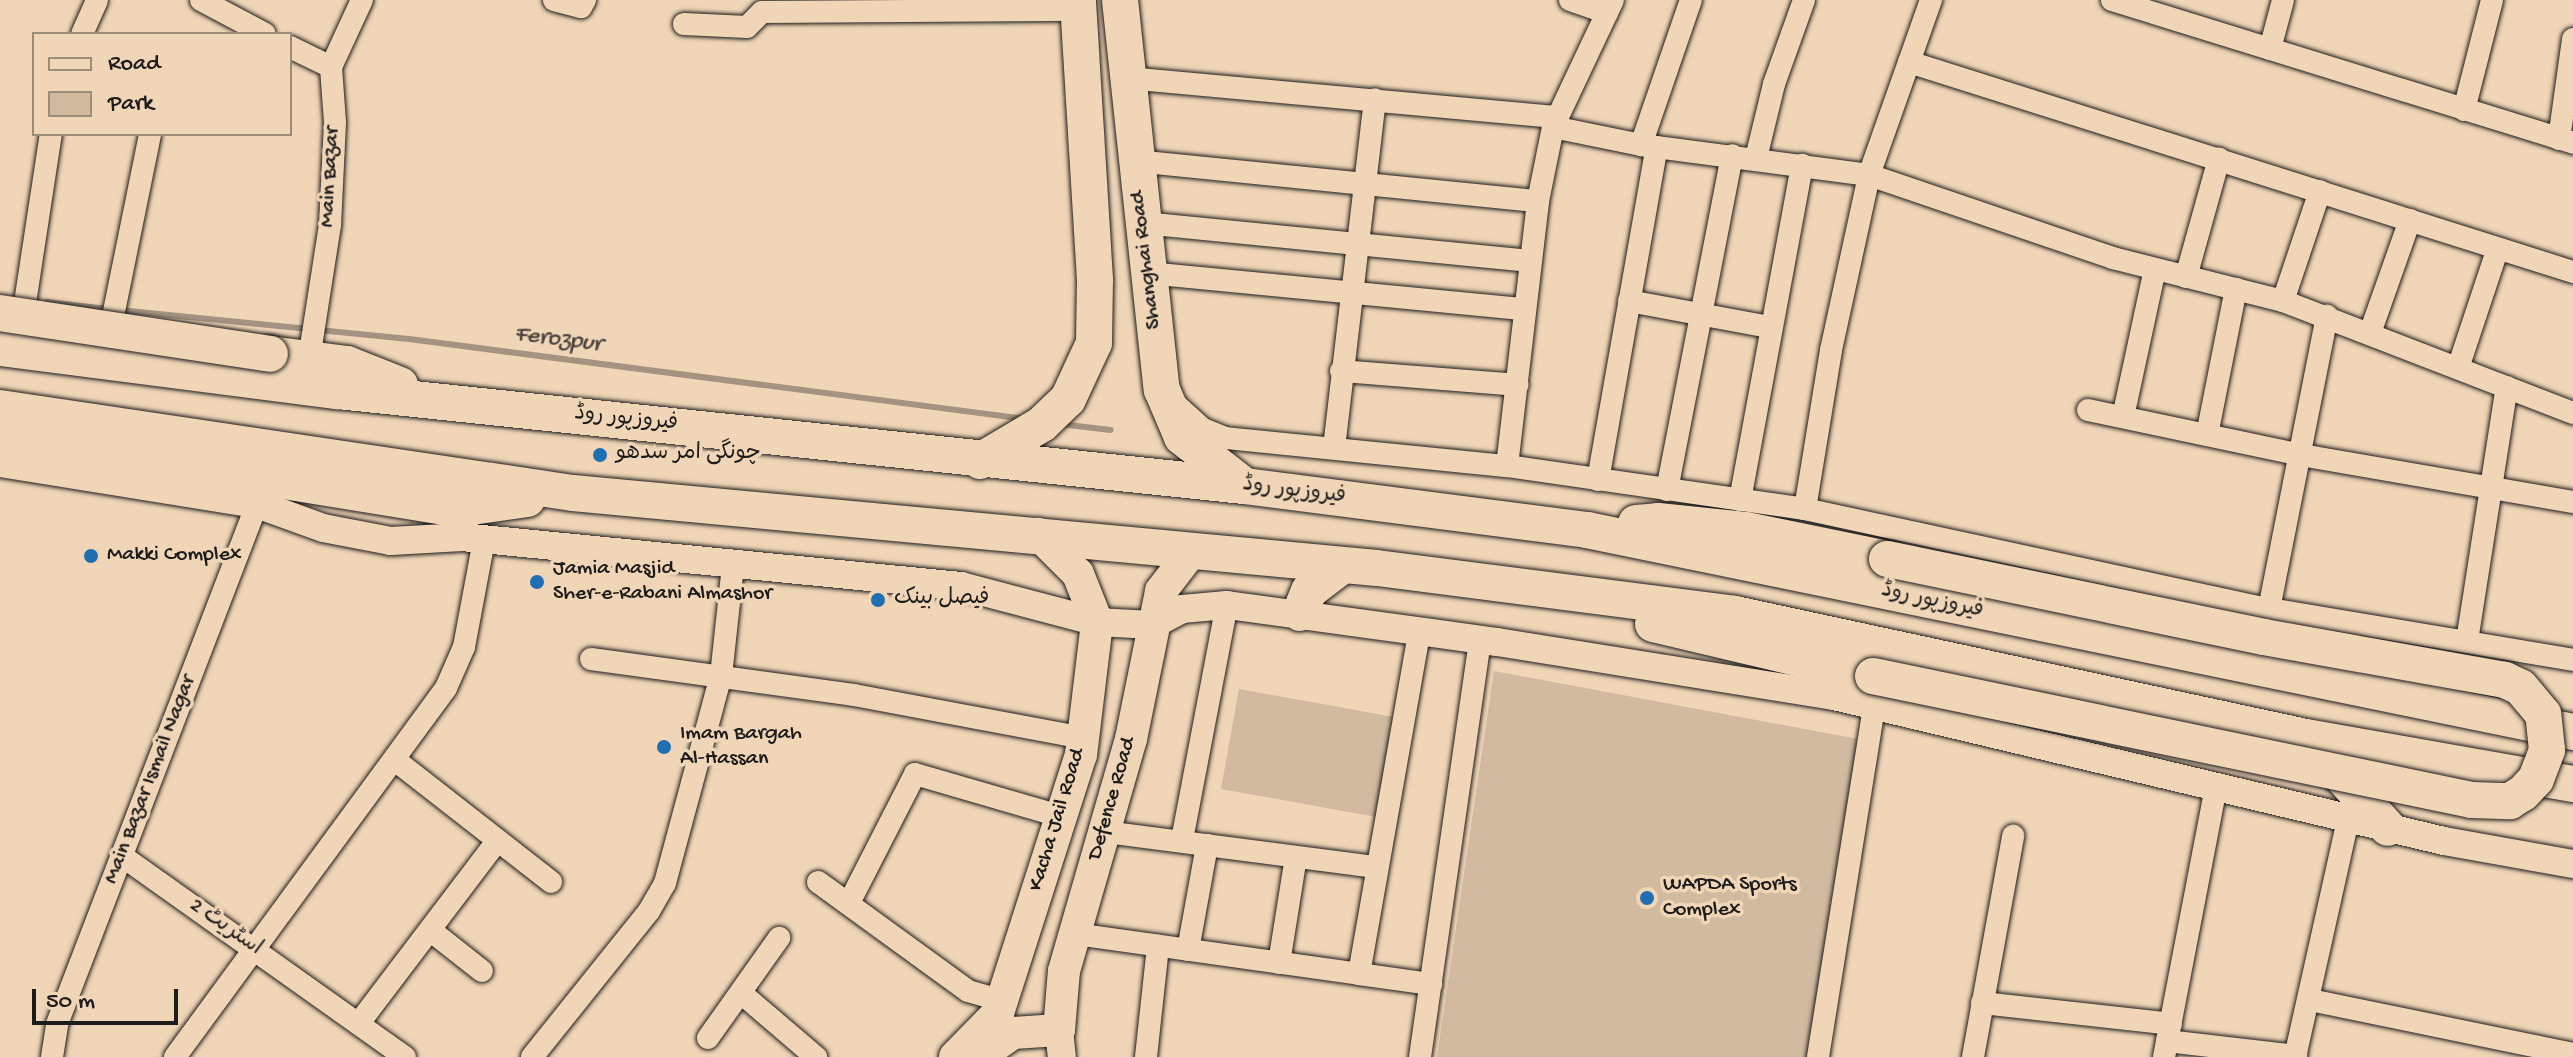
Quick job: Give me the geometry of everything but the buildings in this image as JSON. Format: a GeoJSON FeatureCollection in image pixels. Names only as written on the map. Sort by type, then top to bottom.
{"type":"FeatureCollection","features":[{"type":"Feature","properties":{"kind":"main road","name":"Shanghai Road"},"geometry":{"type":"LineString","coordinates":[[1120,0],[1162,390],[1182,437],[1244,486]]}},
{"type":"Feature","properties":{"kind":"main road"},"geometry":{"type":"LineString","coordinates":[[980,461],[1042,424],[1068,399],[1094,343],[1095,280],[1078,5]]}},
{"type":"Feature","properties":{"kind":"main road"},"geometry":{"type":"LineString","coordinates":[[0,313],[347,364],[443,402]]}},
{"type":"Feature","properties":{"kind":"main road","name":"فیروزپور روڈ"},"geometry":{"type":"LineString","coordinates":[[10,349],[443,402],[980,461],[1244,486],[1587,530],[2573,732]]}},
{"type":"Feature","properties":{"kind":"main road"},"geometry":{"type":"LineString","coordinates":[[0,408],[573,493],[1038,534],[1571,592],[1735,614],[2306,737],[2573,784]]}},
{"type":"Feature","properties":{"kind":"main road"},"geometry":{"type":"LineString","coordinates":[[0,435],[458,509],[573,493]]}},
{"type":"Feature","properties":{"kind":"main road"},"geometry":{"type":"LineString","coordinates":[[1571,592],[1597,610],[1873,691],[2472,800],[2510,801],[2523,793],[2536,779],[2547,750],[2543,714],[2520,687],[2505,680],[2264,637],[1746,530],[1658,521],[1587,530]]}},
{"type":"Feature","properties":{"kind":"main road","name":"Kacha Jail Road"},"geometry":{"type":"LineString","coordinates":[[955,1057],[997,1033],[1083,738],[1097,622],[1078,574],[1038,534]]}},
{"type":"Feature","properties":{"kind":"main road","name":"Defence Road"},"geometry":{"type":"LineString","coordinates":[[1060,1044],[1064,971],[1106,832],[1144,685],[1152,625],[1168,576],[1192,551]]}},
{"type":"Feature","properties":{"kind":"main road"},"geometry":{"type":"LineString","coordinates":[[1300,613],[1309,591],[1342,566]]}},
{"type":"Feature","properties":{"kind":"main road"},"geometry":{"type":"LineString","coordinates":[[2306,737],[2388,828]]}},
{"type":"Feature","properties":{"kind":"main road"},"geometry":{"type":"LineString","coordinates":[[997,1033],[1024,1031],[1060,1044]]}},
{"type":"Feature","properties":{"kind":"street"},"geometry":{"type":"LineString","coordinates":[[83,32],[97,0]]}},
{"type":"Feature","properties":{"kind":"street"},"geometry":{"type":"LineString","coordinates":[[201,0],[261,32]]}},
{"type":"Feature","properties":{"kind":"street","name":"Main Bazar"},"geometry":{"type":"LineString","coordinates":[[309,359],[330,225],[335,122],[331,67],[362,0]]}},
{"type":"Feature","properties":{"kind":"street"},"geometry":{"type":"LineString","coordinates":[[554,0],[581,7],[585,0]]}},
{"type":"Feature","properties":{"kind":"street"},"geometry":{"type":"LineString","coordinates":[[1507,466],[1538,201],[1554,122],[1610,7],[1570,0]]}},
{"type":"Feature","properties":{"kind":"street"},"geometry":{"type":"LineString","coordinates":[[1598,480],[1629,301],[1649,146],[1691,0]]}},
{"type":"Feature","properties":{"kind":"street"},"geometry":{"type":"LineString","coordinates":[[1756,158],[1774,84],[1804,0]]}},
{"type":"Feature","properties":{"kind":"street"},"geometry":{"type":"LineString","coordinates":[[1805,509],[1831,350],[1869,175],[1931,0]]}},
{"type":"Feature","properties":{"kind":"street"},"geometry":{"type":"LineString","coordinates":[[2112,0],[2566,141],[2573,39]]}},
{"type":"Feature","properties":{"kind":"street"},"geometry":{"type":"LineString","coordinates":[[2270,49],[2283,0]]}},
{"type":"Feature","properties":{"kind":"street"},"geometry":{"type":"LineString","coordinates":[[2464,110],[2492,0]]}},
{"type":"Feature","properties":{"kind":"street"},"geometry":{"type":"LineString","coordinates":[[684,24],[747,27],[762,12],[786,6],[1078,5]]}},
{"type":"Feature","properties":{"kind":"street"},"geometry":{"type":"LineString","coordinates":[[292,48],[331,67]]}},
{"type":"Feature","properties":{"kind":"street"},"geometry":{"type":"LineString","coordinates":[[1909,62],[2573,272]]}},
{"type":"Feature","properties":{"kind":"street"},"geometry":{"type":"LineString","coordinates":[[1127,78],[1375,99],[1554,122],[1649,146],[1869,175],[2155,269],[2283,301],[2573,413]]}},
{"type":"Feature","properties":{"kind":"street"},"geometry":{"type":"LineString","coordinates":[[1334,448],[1375,99]]}},
{"type":"Feature","properties":{"kind":"street"},"geometry":{"type":"LineString","coordinates":[[10,349],[51,136]]}},
{"type":"Feature","properties":{"kind":"street"},"geometry":{"type":"LineString","coordinates":[[105,360],[150,136]]}},
{"type":"Feature","properties":{"kind":"street"},"geometry":{"type":"LineString","coordinates":[[1667,490],[1732,155]]}},
{"type":"Feature","properties":{"kind":"street"},"geometry":{"type":"LineString","coordinates":[[2186,277],[2219,159]]}},
{"type":"Feature","properties":{"kind":"street"},"geometry":{"type":"LineString","coordinates":[[1135,161],[1538,201]]}},
{"type":"Feature","properties":{"kind":"street"},"geometry":{"type":"LineString","coordinates":[[1740,500],[1769,327],[1802,165]]}},
{"type":"Feature","properties":{"kind":"street"},"geometry":{"type":"LineString","coordinates":[[2283,301],[2320,191]]}},
{"type":"Feature","properties":{"kind":"street"},"geometry":{"type":"LineString","coordinates":[[2370,333],[2410,220]]}},
{"type":"Feature","properties":{"kind":"street"},"geometry":{"type":"LineString","coordinates":[[1143,223],[1530,261]]}},
{"type":"Feature","properties":{"kind":"street"},"geometry":{"type":"LineString","coordinates":[[2458,368],[2498,248]]}},
{"type":"Feature","properties":{"kind":"street"},"geometry":{"type":"LineString","coordinates":[[2123,417],[2155,269]]}},
{"type":"Feature","properties":{"kind":"street"},"geometry":{"type":"LineString","coordinates":[[1148,273],[1524,309]]}},
{"type":"Feature","properties":{"kind":"street"},"geometry":{"type":"LineString","coordinates":[[2207,435],[2236,289]]}},
{"type":"Feature","properties":{"kind":"street"},"geometry":{"type":"LineString","coordinates":[[1629,301],[1769,327]]}},
{"type":"Feature","properties":{"kind":"street"},"geometry":{"type":"LineString","coordinates":[[2269,609],[2327,316]]}},
{"type":"Feature","properties":{"kind":"street"},"geometry":{"type":"LineString","coordinates":[[1341,371],[1517,385]]}},
{"type":"Feature","properties":{"kind":"street"},"geometry":{"type":"LineString","coordinates":[[2467,641],[2507,387]]}},
{"type":"Feature","properties":{"kind":"street"},"geometry":{"type":"LineString","coordinates":[[1162,390],[1203,429],[1225,438],[1507,466],[1805,509],[2269,609],[2573,660]]}},
{"type":"Feature","properties":{"kind":"street"},"geometry":{"type":"LineString","coordinates":[[2088,410],[2301,455],[2573,502]]}},
{"type":"Feature","properties":{"kind":"street"},"geometry":{"type":"LineString","coordinates":[[0,463],[257,504],[323,528],[391,541],[484,540],[961,586],[1097,622],[1152,625],[1182,609],[1227,605],[1873,691],[2216,787],[2388,828],[2573,864]]}},
{"type":"Feature","properties":{"kind":"street","name":"Main Bazar Ismail Nagar"},"geometry":{"type":"LineString","coordinates":[[52,1057],[57,1024],[257,504]]}},
{"type":"Feature","properties":{"kind":"street"},"geometry":{"type":"LineString","coordinates":[[175,1057],[252,947],[446,688],[464,647],[484,540]]}},
{"type":"Feature","properties":{"kind":"street"},"geometry":{"type":"LineString","coordinates":[[532,1057],[649,911],[665,883],[721,676],[733,565]]}},
{"type":"Feature","properties":{"kind":"street"},"geometry":{"type":"LineString","coordinates":[[1182,840],[1227,605]]}},
{"type":"Feature","properties":{"kind":"street"},"geometry":{"type":"LineString","coordinates":[[1359,974],[1419,632]]}},
{"type":"Feature","properties":{"kind":"street"},"geometry":{"type":"LineString","coordinates":[[1420,1057],[1480,640]]}},
{"type":"Feature","properties":{"kind":"street"},"geometry":{"type":"LineString","coordinates":[[591,659],[721,676],[1083,738]]}},
{"type":"Feature","properties":{"kind":"street"},"geometry":{"type":"LineString","coordinates":[[1818,1057],[1873,691]]}},
{"type":"Feature","properties":{"kind":"street"},"geometry":{"type":"LineString","coordinates":[[395,760],[551,882]]}},
{"type":"Feature","properties":{"kind":"street"},"geometry":{"type":"LineString","coordinates":[[849,903],[915,774],[1060,816]]}},
{"type":"Feature","properties":{"kind":"street"},"geometry":{"type":"LineString","coordinates":[[2168,1041],[2216,787]]}},
{"type":"Feature","properties":{"kind":"street"},"geometry":{"type":"LineString","coordinates":[[1982,1003],[2168,1041],[2296,1056],[2348,819]]}},
{"type":"Feature","properties":{"kind":"street"},"geometry":{"type":"LineString","coordinates":[[1106,832],[1377,867]]}},
{"type":"Feature","properties":{"kind":"street"},"geometry":{"type":"LineString","coordinates":[[1973,1057],[2013,836]]}},
{"type":"Feature","properties":{"kind":"street"},"geometry":{"type":"LineString","coordinates":[[359,1023],[497,841]]}},
{"type":"Feature","properties":{"kind":"street"},"geometry":{"type":"LineString","coordinates":[[1188,950],[1207,845]]}},
{"type":"Feature","properties":{"kind":"street","name":"اسٹریٹ 2"},"geometry":{"type":"LineString","coordinates":[[122,856],[405,1057]]}},
{"type":"Feature","properties":{"kind":"street"},"geometry":{"type":"LineString","coordinates":[[1279,963],[1296,857]]}},
{"type":"Feature","properties":{"kind":"street"},"geometry":{"type":"LineString","coordinates":[[818,882],[968,991],[997,1033]]}},
{"type":"Feature","properties":{"kind":"street"},"geometry":{"type":"LineString","coordinates":[[430,930],[482,971]]}},
{"type":"Feature","properties":{"kind":"street"},"geometry":{"type":"LineString","coordinates":[[1075,934],[1431,984]]}},
{"type":"Feature","properties":{"kind":"street"},"geometry":{"type":"LineString","coordinates":[[708,1038],[779,938]]}},
{"type":"Feature","properties":{"kind":"street"},"geometry":{"type":"LineString","coordinates":[[1146,1057],[1158,946]]}},
{"type":"Feature","properties":{"kind":"street"},"geometry":{"type":"LineString","coordinates":[[741,993],[816,1057]]}},
{"type":"Feature","properties":{"kind":"street"},"geometry":{"type":"LineString","coordinates":[[2310,1000],[2573,1054]]}},
{"type":"Feature","properties":{"kind":"green space","name":"WAPDA Sports Complex"},"geometry":{"type":"Polygon","coordinates":[[[1494,671],[1858,739],[1808,1057],[1437,1057],[1494,671]]]}},
{"type":"Feature","properties":{"kind":"green space"},"geometry":{"type":"Polygon","coordinates":[[[1239,689],[1394,717],[1376,817],[1221,789],[1239,689]]]}},
{"type":"Feature","properties":{"kind":"waterway","name":"Ferozpur"},"geometry":{"type":"LineString","coordinates":[[47,302],[108,309]]}},
{"type":"Feature","properties":{"kind":"waterway","name":"Ferozpur"},"geometry":{"type":"LineString","coordinates":[[119,310],[409,339],[1025,419]]}},
{"type":"Feature","properties":{"kind":"waterway","name":"Ferozpur"},"geometry":{"type":"LineString","coordinates":[[1060,424],[1111,430]]}},
{"type":"Feature","properties":{"kind":"place","name":"چونگی امر سدھو"},"geometry":{"type":"Point","coordinates":[600,455]}},
{"type":"Feature","properties":{"kind":"place","name":"Makki Complex"},"geometry":{"type":"Point","coordinates":[91,556]}},
{"type":"Feature","properties":{"kind":"place","name":"Jamia Masjid Sher-e-Rabani Almashor"},"geometry":{"type":"Point","coordinates":[537,582]}},
{"type":"Feature","properties":{"kind":"place","name":"فیصل بینک"},"geometry":{"type":"Point","coordinates":[878,600]}},
{"type":"Feature","properties":{"kind":"place","name":"Imam Bargah Al-Hassan"},"geometry":{"type":"Point","coordinates":[664,747]}},
{"type":"Feature","properties":{"kind":"place","name":"WAPDA Sports Complex"},"geometry":{"type":"Point","coordinates":[1647,898]}}]}
